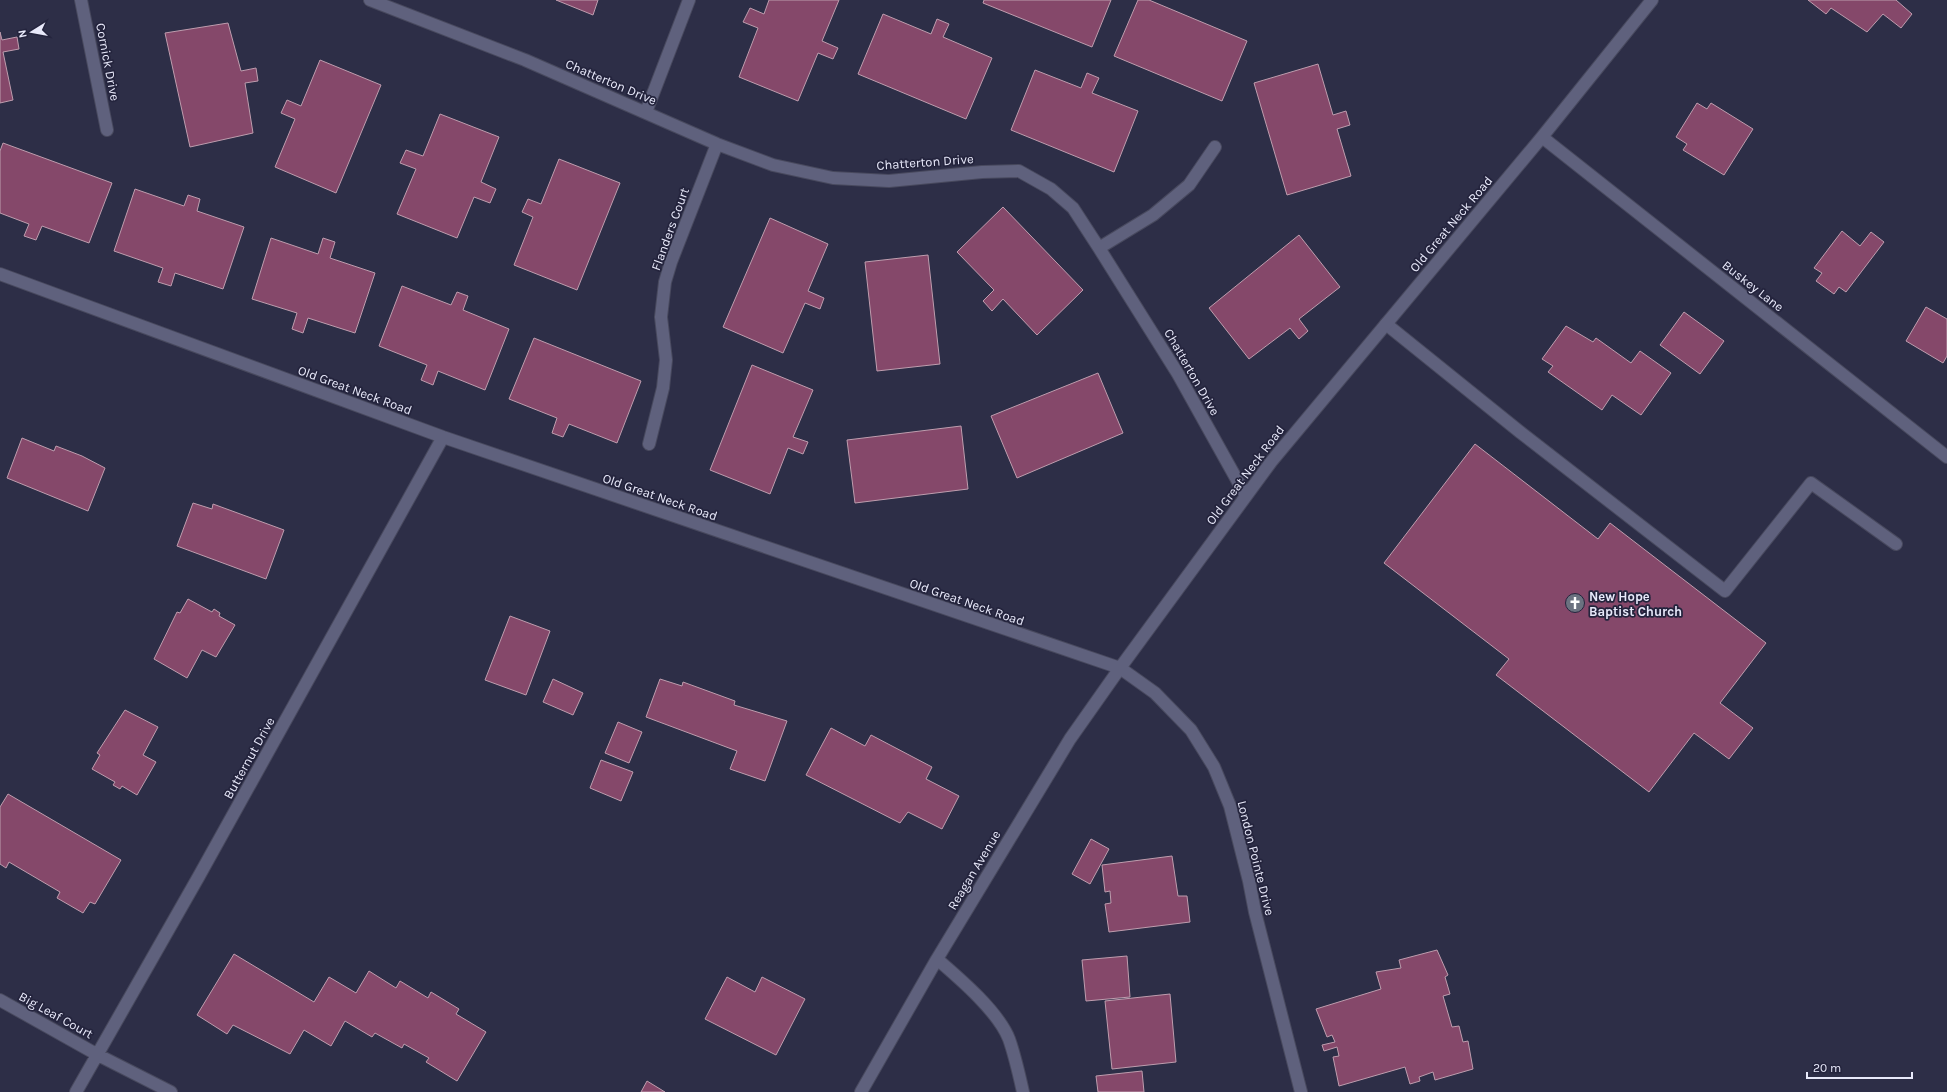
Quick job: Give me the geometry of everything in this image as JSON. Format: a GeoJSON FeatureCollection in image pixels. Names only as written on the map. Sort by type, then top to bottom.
{"type":"FeatureCollection","features":[{"type":"Feature","properties":{"kind":"street","name":"Cornick Drive"},"geometry":{"type":"LineString","coordinates":[[81,0],[107,130]]}},
{"type":"Feature","properties":{"kind":"street","name":"Chatterton Drive"},"geometry":{"type":"LineString","coordinates":[[370,0],[525,60],[717,144],[773,165],[833,178],[889,181],[982,172],[1019,171],[1051,189],[1073,208],[1099,248],[1178,374],[1246,496]]}},
{"type":"Feature","properties":{"kind":"street"},"geometry":{"type":"LineString","coordinates":[[646,112],[689,0]]}},
{"type":"Feature","properties":{"kind":"street","name":"Old Great Neck Road"},"geometry":{"type":"LineString","coordinates":[[0,274],[443,437],[1120,668],[1271,462],[1542,137],[1652,0]]}},
{"type":"Feature","properties":{"kind":"street","name":"Buskey Lane"},"geometry":{"type":"LineString","coordinates":[[1542,137],[1947,456]]}},
{"type":"Feature","properties":{"kind":"street","name":"Flanders Court"},"geometry":{"type":"LineString","coordinates":[[649,444],[663,388],[666,360],[661,317],[665,282],[717,144]]}},
{"type":"Feature","properties":{"kind":"street"},"geometry":{"type":"LineString","coordinates":[[1099,248],[1153,215],[1189,185],[1215,147]]}},
{"type":"Feature","properties":{"kind":"street"},"geometry":{"type":"LineString","coordinates":[[1386,324],[1520,432],[1725,591],[1811,483],[1896,544]]}},
{"type":"Feature","properties":{"kind":"street","name":"Butternut Drive"},"geometry":{"type":"LineString","coordinates":[[76,1092],[203,869],[443,437]]}},
{"type":"Feature","properties":{"kind":"street","name":"Reagan Avenue"},"geometry":{"type":"LineString","coordinates":[[861,1092],[937,959],[1070,739],[1120,668]]}},
{"type":"Feature","properties":{"kind":"street","name":"London Pointe Drive"},"geometry":{"type":"LineString","coordinates":[[1120,668],[1155,693],[1186,725],[1214,767],[1230,806],[1249,881],[1254,912],[1301,1092]]}},
{"type":"Feature","properties":{"kind":"street"},"geometry":{"type":"LineString","coordinates":[[937,959],[971,988],[999,1023],[1008,1038],[1023,1092]]}},
{"type":"Feature","properties":{"kind":"street","name":"Big Leaf Court"},"geometry":{"type":"LineString","coordinates":[[0,1000],[98,1055],[171,1092]]}},
{"type":"Feature","properties":{"kind":"building"},"geometry":{"type":"Polygon","coordinates":[[[556,0],[598,0],[593,15],[556,0]]]}},
{"type":"Feature","properties":{"kind":"building"},"geometry":{"type":"Polygon","coordinates":[[[769,0],[839,0],[822,41],[838,48],[833,59],[818,53],[798,101],[739,77],[758,28],[743,22],[750,8],[764,14],[769,0]]]}},
{"type":"Feature","properties":{"kind":"building"},"geometry":{"type":"Polygon","coordinates":[[[984,0],[1111,0],[1092,47],[983,3],[984,0]]]}},
{"type":"Feature","properties":{"kind":"building"},"geometry":{"type":"Polygon","coordinates":[[[1138,0],[1149,0],[1247,41],[1222,101],[1114,56],[1138,0]]]}},
{"type":"Feature","properties":{"kind":"building"},"geometry":{"type":"Polygon","coordinates":[[[1808,0],[1896,0],[1912,14],[1901,28],[1883,14],[1867,32],[1831,8],[1826,14],[1808,0]]]}},
{"type":"Feature","properties":{"kind":"building"},"geometry":{"type":"Polygon","coordinates":[[[883,14],[931,34],[937,19],[949,24],[943,37],[992,58],[966,119],[858,74],[883,14]]]}},
{"type":"Feature","properties":{"kind":"building"},"geometry":{"type":"Polygon","coordinates":[[[228,23],[241,71],[256,68],[258,81],[245,83],[253,133],[190,147],[165,33],[228,23]]]}},
{"type":"Feature","properties":{"kind":"building"},"geometry":{"type":"Polygon","coordinates":[[[0,32],[2,40],[17,37],[19,49],[3,52],[13,100],[0,103],[0,32]]]}},
{"type":"Feature","properties":{"kind":"building"},"geometry":{"type":"Polygon","coordinates":[[[320,60],[381,85],[336,193],[275,167],[295,119],[281,113],[287,100],[301,106],[320,60]]]}},
{"type":"Feature","properties":{"kind":"building"},"geometry":{"type":"Polygon","coordinates":[[[1318,64],[1333,115],[1346,111],[1350,125],[1337,129],[1351,176],[1287,195],[1254,83],[1318,64]]]}},
{"type":"Feature","properties":{"kind":"building"},"geometry":{"type":"Polygon","coordinates":[[[1035,70],[1081,88],[1087,73],[1099,78],[1092,93],[1138,111],[1114,172],[1011,130],[1035,70]]]}},
{"type":"Feature","properties":{"kind":"building"},"geometry":{"type":"Polygon","coordinates":[[[1697,103],[1707,109],[1711,103],[1753,129],[1724,175],[1683,150],[1687,144],[1676,137],[1697,103]]]}},
{"type":"Feature","properties":{"kind":"building"},"geometry":{"type":"Polygon","coordinates":[[[440,114],[499,137],[481,182],[496,189],[490,203],[474,197],[457,238],[397,214],[416,169],[400,163],[406,150],[423,156],[440,114]]]}},
{"type":"Feature","properties":{"kind":"building"},"geometry":{"type":"Polygon","coordinates":[[[3,143],[112,183],[89,243],[42,226],[36,240],[24,236],[29,224],[0,213],[0,151],[3,143]]]}},
{"type":"Feature","properties":{"kind":"building"},"geometry":{"type":"Polygon","coordinates":[[[559,159],[620,183],[577,290],[514,265],[533,217],[522,212],[528,199],[541,204],[559,159]]]}},
{"type":"Feature","properties":{"kind":"building"},"geometry":{"type":"Polygon","coordinates":[[[135,189],[184,206],[188,195],[200,199],[197,211],[244,227],[223,289],[175,273],[171,286],[158,282],[163,268],[114,251],[135,189]]]}},
{"type":"Feature","properties":{"kind":"building"},"geometry":{"type":"Polygon","coordinates":[[[1003,207],[1083,290],[1037,335],[1003,299],[992,311],[983,301],[994,290],[957,252],[1003,207]]]}},
{"type":"Feature","properties":{"kind":"building"},"geometry":{"type":"Polygon","coordinates":[[[770,218],[828,244],[808,291],[824,298],[820,309],[805,303],[783,353],[723,327],[770,218]]]}},
{"type":"Feature","properties":{"kind":"building"},"geometry":{"type":"Polygon","coordinates":[[[1842,231],[1860,246],[1871,232],[1884,242],[1846,292],[1839,287],[1834,294],[1816,281],[1822,273],[1814,268],[1842,231]]]}},
{"type":"Feature","properties":{"kind":"building"},"geometry":{"type":"Polygon","coordinates":[[[1299,235],[1340,287],[1299,319],[1308,331],[1299,339],[1290,328],[1249,359],[1209,308],[1299,235]]]}},
{"type":"Feature","properties":{"kind":"building"},"geometry":{"type":"Polygon","coordinates":[[[271,238],[318,254],[323,238],[335,242],[330,258],[375,273],[355,333],[308,318],[303,333],[292,329],[297,313],[252,299],[271,238]]]}},
{"type":"Feature","properties":{"kind":"building"},"geometry":{"type":"Polygon","coordinates":[[[928,255],[940,364],[877,371],[865,262],[928,255]]]}},
{"type":"Feature","properties":{"kind":"building"},"geometry":{"type":"Polygon","coordinates":[[[402,286],[451,305],[457,292],[468,296],[463,310],[509,329],[485,390],[438,371],[433,385],[421,380],[427,365],[379,346],[402,286]]]}},
{"type":"Feature","properties":{"kind":"building"},"geometry":{"type":"Polygon","coordinates":[[[1926,307],[1947,319],[1947,356],[1943,363],[1906,341],[1926,307]]]}},
{"type":"Feature","properties":{"kind":"building"},"geometry":{"type":"Polygon","coordinates":[[[1684,312],[1724,341],[1700,374],[1660,345],[1684,312]]]}},
{"type":"Feature","properties":{"kind":"building"},"geometry":{"type":"Polygon","coordinates":[[[1566,326],[1593,342],[1596,338],[1631,363],[1640,351],[1671,373],[1641,415],[1612,395],[1602,410],[1548,372],[1553,366],[1542,359],[1566,326]]]}},
{"type":"Feature","properties":{"kind":"building"},"geometry":{"type":"Polygon","coordinates":[[[534,338],[641,381],[617,443],[569,424],[563,437],[552,433],[557,418],[509,399],[534,338]]]}},
{"type":"Feature","properties":{"kind":"building"},"geometry":{"type":"Polygon","coordinates":[[[752,365],[813,390],[793,437],[808,442],[803,454],[788,448],[770,494],[710,470],[752,365]]]}},
{"type":"Feature","properties":{"kind":"building"},"geometry":{"type":"Polygon","coordinates":[[[1098,373],[1123,433],[1017,478],[991,416],[1098,373]]]}},
{"type":"Feature","properties":{"kind":"building"},"geometry":{"type":"Polygon","coordinates":[[[961,426],[968,489],[855,503],[847,440],[961,426]]]}},
{"type":"Feature","properties":{"kind":"building"},"geometry":{"type":"Polygon","coordinates":[[[22,438],[54,451],[56,446],[82,456],[105,468],[88,511],[7,478],[22,438]]]}},
{"type":"Feature","properties":{"kind":"building","name":"New Hope Baptist Church"},"geometry":{"type":"Polygon","coordinates":[[[1475,444],[1598,539],[1610,523],[1766,643],[1720,703],[1753,728],[1729,759],[1694,733],[1649,792],[1496,675],[1509,659],[1384,563],[1475,444]]]}},
{"type":"Feature","properties":{"kind":"building"},"geometry":{"type":"Polygon","coordinates":[[[193,503],[212,509],[213,504],[284,530],[266,579],[177,546],[193,503]]]}},
{"type":"Feature","properties":{"kind":"building"},"geometry":{"type":"Polygon","coordinates":[[[188,599],[212,612],[214,609],[220,613],[219,616],[235,625],[216,657],[202,650],[187,678],[154,659],[177,612],[180,613],[188,599]]]}},
{"type":"Feature","properties":{"kind":"building"},"geometry":{"type":"Polygon","coordinates":[[[510,616],[550,631],[526,695],[485,680],[510,616]]]}},
{"type":"Feature","properties":{"kind":"building"},"geometry":{"type":"Polygon","coordinates":[[[553,679],[583,693],[573,715],[543,702],[553,679]]]}},
{"type":"Feature","properties":{"kind":"building"},"geometry":{"type":"Polygon","coordinates":[[[660,679],[682,686],[683,682],[735,701],[734,705],[787,721],[765,781],[730,769],[737,751],[646,717],[660,679]]]}},
{"type":"Feature","properties":{"kind":"building"},"geometry":{"type":"Polygon","coordinates":[[[125,710],[158,727],[143,755],[156,762],[137,795],[122,786],[120,789],[113,785],[115,782],[92,769],[100,755],[97,753],[125,710]]]}},
{"type":"Feature","properties":{"kind":"building"},"geometry":{"type":"Polygon","coordinates":[[[618,722],[642,732],[629,763],[605,753],[618,722]]]}},
{"type":"Feature","properties":{"kind":"building"},"geometry":{"type":"Polygon","coordinates":[[[831,728],[865,746],[871,735],[932,767],[926,779],[959,796],[942,829],[908,812],[900,823],[806,775],[831,728]]]}},
{"type":"Feature","properties":{"kind":"building"},"geometry":{"type":"Polygon","coordinates":[[[601,760],[633,772],[621,801],[590,788],[601,760]]]}},
{"type":"Feature","properties":{"kind":"building"},"geometry":{"type":"Polygon","coordinates":[[[8,794],[121,860],[95,904],[90,902],[83,913],[57,898],[60,892],[9,862],[6,868],[0,864],[0,807],[8,794]]]}},
{"type":"Feature","properties":{"kind":"building"},"geometry":{"type":"Polygon","coordinates":[[[1091,839],[1109,849],[1090,884],[1072,874],[1091,839]]]}},
{"type":"Feature","properties":{"kind":"building"},"geometry":{"type":"Polygon","coordinates":[[[1172,856],[1178,896],[1187,896],[1190,922],[1109,932],[1105,904],[1111,903],[1110,891],[1105,892],[1102,865],[1172,856]]]}},
{"type":"Feature","properties":{"kind":"building"},"geometry":{"type":"Polygon","coordinates":[[[1437,950],[1448,975],[1445,977],[1450,994],[1443,996],[1452,1027],[1459,1026],[1463,1042],[1468,1041],[1473,1069],[1435,1080],[1433,1072],[1419,1077],[1420,1081],[1410,1084],[1405,1067],[1339,1086],[1333,1057],[1339,1056],[1337,1047],[1324,1051],[1322,1045],[1335,1042],[1332,1035],[1327,1037],[1316,1009],[1381,989],[1376,972],[1401,968],[1399,960],[1437,950]]]}},
{"type":"Feature","properties":{"kind":"building"},"geometry":{"type":"Polygon","coordinates":[[[234,954],[314,1002],[329,977],[356,993],[369,971],[396,988],[400,981],[428,998],[431,992],[459,1009],[456,1014],[486,1032],[457,1081],[426,1062],[429,1058],[404,1044],[402,1048],[375,1033],[372,1037],[345,1021],[331,1046],[304,1030],[290,1054],[233,1025],[227,1034],[197,1015],[234,954]]]}},
{"type":"Feature","properties":{"kind":"building"},"geometry":{"type":"Polygon","coordinates":[[[1127,956],[1130,997],[1086,1001],[1082,960],[1127,956]]]}},
{"type":"Feature","properties":{"kind":"building"},"geometry":{"type":"Polygon","coordinates":[[[727,977],[755,992],[762,977],[805,999],[776,1055],[705,1019],[727,977]]]}},
{"type":"Feature","properties":{"kind":"building"},"geometry":{"type":"Polygon","coordinates":[[[1170,994],[1176,1062],[1112,1069],[1105,1001],[1170,994]]]}},
{"type":"Feature","properties":{"kind":"building"},"geometry":{"type":"Polygon","coordinates":[[[1142,1071],[1144,1092],[1098,1092],[1096,1076],[1142,1071]]]}},
{"type":"Feature","properties":{"kind":"building"},"geometry":{"type":"Polygon","coordinates":[[[647,1081],[665,1092],[641,1092],[647,1081]]]}},
{"type":"Feature","properties":{"kind":"place","name":"New Hope Baptist Church"},"geometry":{"type":"Point","coordinates":[1575,603]}}]}
